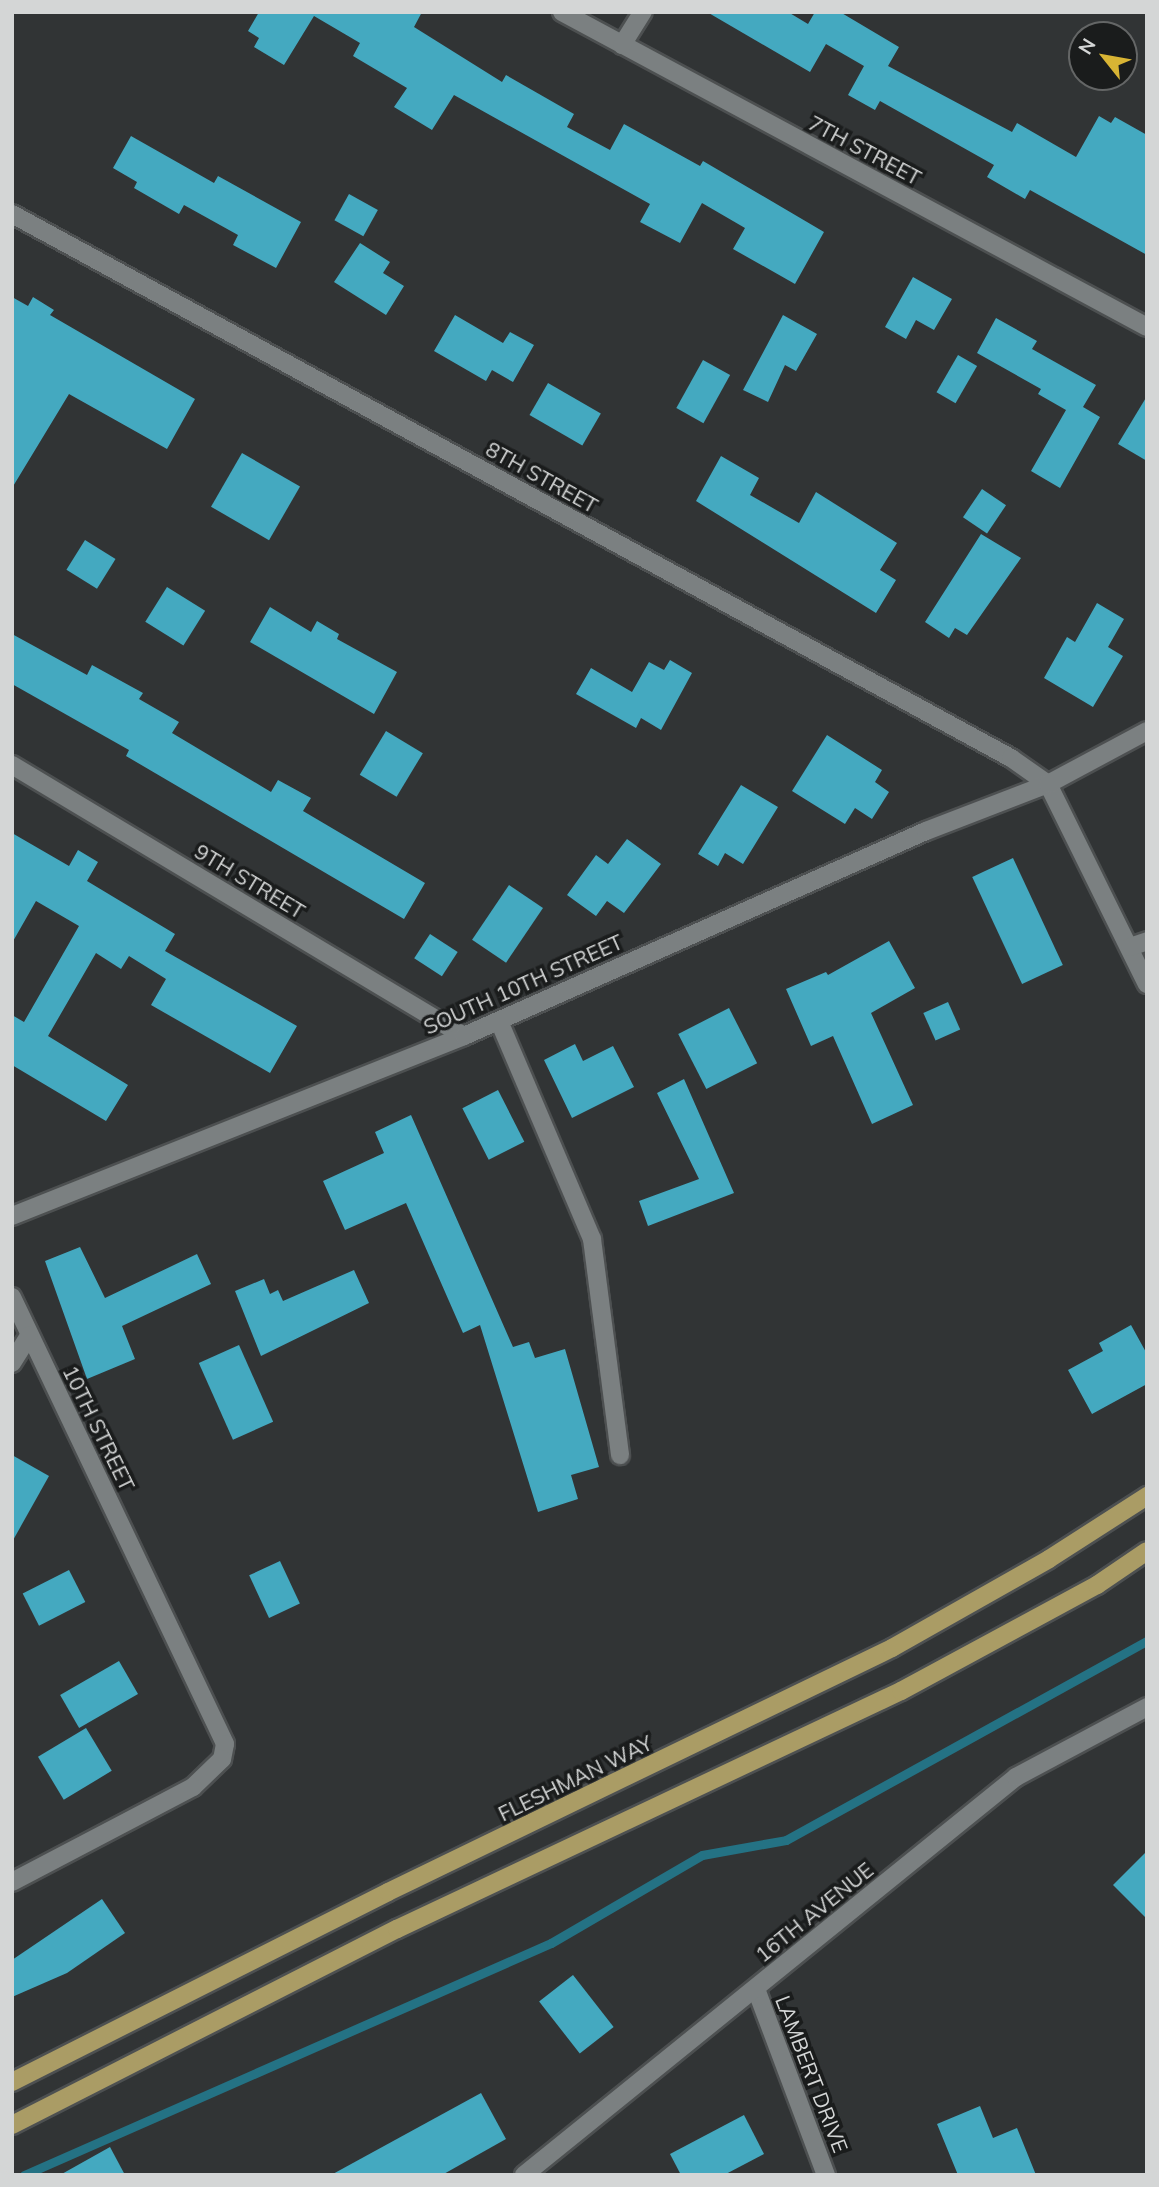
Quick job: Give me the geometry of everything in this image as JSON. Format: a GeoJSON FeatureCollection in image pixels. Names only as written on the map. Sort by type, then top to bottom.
{"type":"FeatureCollection","features":[{"type":"Feature","properties":{"kind":"main road","name":"FLESHMAN WAY"},"geometry":{"type":"LineString","coordinates":[[12,2082],[388,1892],[892,1648],[1049,1559],[1147,1496]]}},
{"type":"Feature","properties":{"kind":"main road"},"geometry":{"type":"LineString","coordinates":[[12,2125],[397,1929],[901,1691],[1097,1585],[1147,1551]]}},
{"type":"Feature","properties":{"kind":"street","name":"7TH STREET"},"geometry":{"type":"LineString","coordinates":[[562,12],[1147,327]]}},
{"type":"Feature","properties":{"kind":"street"},"geometry":{"type":"LineString","coordinates":[[622,45],[643,12]]}},
{"type":"Feature","properties":{"kind":"street","name":"8TH STREET"},"geometry":{"type":"LineString","coordinates":[[12,214],[1011,758],[1048,784]]}},
{"type":"Feature","properties":{"kind":"street"},"geometry":{"type":"LineString","coordinates":[[1147,731],[1048,784],[1139,944],[1147,984]]}},
{"type":"Feature","properties":{"kind":"street","name":"9TH STREET"},"geometry":{"type":"LineString","coordinates":[[12,765],[464,1036]]}},
{"type":"Feature","properties":{"kind":"street","name":"SOUTH 10TH STREET"},"geometry":{"type":"LineString","coordinates":[[12,1216],[464,1036],[926,831],[1048,784]]}},
{"type":"Feature","properties":{"kind":"street"},"geometry":{"type":"LineString","coordinates":[[499,1021],[592,1239],[620,1455]]}},
{"type":"Feature","properties":{"kind":"street","name":"10TH STREET"},"geometry":{"type":"LineString","coordinates":[[12,1297],[225,1744],[222,1759],[193,1787],[12,1882]]}},
{"type":"Feature","properties":{"kind":"street"},"geometry":{"type":"LineString","coordinates":[[12,1363],[29,1336]]}},
{"type":"Feature","properties":{"kind":"street","name":"16TH AVENUE"},"geometry":{"type":"LineString","coordinates":[[524,2175],[1016,1777],[1147,1707]]}},
{"type":"Feature","properties":{"kind":"street","name":"LAMBERT DRIVE"},"geometry":{"type":"LineString","coordinates":[[756,1989],[826,2175]]}},
{"type":"Feature","properties":{"kind":"building"},"geometry":{"type":"Polygon","coordinates":[[[259,12],[422,12],[414,27],[502,82],[506,75],[574,114],[567,127],[610,150],[624,124],[700,166],[703,161],[824,232],[795,284],[733,249],[745,228],[702,203],[680,243],[640,222],[650,204],[454,95],[432,130],[394,107],[407,88],[353,56],[360,43],[314,16],[284,65],[254,47],[259,38],[248,31],[259,12]]]}},
{"type":"Feature","properties":{"kind":"building"},"geometry":{"type":"Polygon","coordinates":[[[707,12],[788,12],[808,24],[815,12],[840,12],[899,47],[888,66],[1012,132],[1017,123],[1076,157],[1099,116],[1111,123],[1115,117],[1147,135],[1147,255],[1030,190],[1025,199],[987,177],[994,165],[880,101],[875,110],[848,95],[864,66],[826,44],[810,72],[707,12]]]}},
{"type":"Feature","properties":{"kind":"building"},"geometry":{"type":"Polygon","coordinates":[[[131,136],[214,183],[218,176],[301,222],[276,268],[233,245],[238,235],[184,205],[179,214],[134,188],[137,182],[113,168],[131,136]]]}},
{"type":"Feature","properties":{"kind":"building"},"geometry":{"type":"Polygon","coordinates":[[[349,194],[378,210],[363,236],[334,220],[349,194]]]}},
{"type":"Feature","properties":{"kind":"building"},"geometry":{"type":"Polygon","coordinates":[[[360,243],[390,262],[383,273],[404,286],[386,315],[334,282],[360,243]]]}},
{"type":"Feature","properties":{"kind":"building"},"geometry":{"type":"Polygon","coordinates":[[[913,277],[952,299],[934,330],[916,320],[906,339],[885,327],[913,277]]]}},
{"type":"Feature","properties":{"kind":"building"},"geometry":{"type":"Polygon","coordinates":[[[12,297],[28,306],[33,297],[54,310],[50,315],[195,399],[167,449],[69,394],[12,488],[12,297]]]}},
{"type":"Feature","properties":{"kind":"building"},"geometry":{"type":"Polygon","coordinates":[[[455,315],[503,343],[510,332],[534,345],[513,382],[492,370],[486,381],[434,351],[455,315]]]}},
{"type":"Feature","properties":{"kind":"building"},"geometry":{"type":"Polygon","coordinates":[[[783,315],[817,334],[796,371],[785,365],[768,402],[743,390],[783,315]]]}},
{"type":"Feature","properties":{"kind":"building"},"geometry":{"type":"Polygon","coordinates":[[[996,318],[1037,341],[1032,349],[1096,385],[1083,407],[1100,417],[1060,488],[1031,471],[1066,410],[1038,394],[1041,389],[977,353],[996,318]]]}},
{"type":"Feature","properties":{"kind":"building"},"geometry":{"type":"Polygon","coordinates":[[[958,355],[977,366],[956,403],[936,392],[958,355]]]}},
{"type":"Feature","properties":{"kind":"building"},"geometry":{"type":"Polygon","coordinates":[[[703,360],[730,375],[703,423],[676,408],[703,360]]]}},
{"type":"Feature","properties":{"kind":"building"},"geometry":{"type":"Polygon","coordinates":[[[548,383],[601,413],[582,446],[530,415],[548,383]]]}},
{"type":"Feature","properties":{"kind":"building"},"geometry":{"type":"Polygon","coordinates":[[[1147,396],[1147,461],[1118,444],[1147,396]]]}},
{"type":"Feature","properties":{"kind":"building"},"geometry":{"type":"Polygon","coordinates":[[[242,453],[300,486],[269,540],[211,507],[242,453]]]}},
{"type":"Feature","properties":{"kind":"building"},"geometry":{"type":"Polygon","coordinates":[[[721,456],[759,478],[750,495],[799,523],[816,492],[897,543],[880,570],[896,580],[876,613],[696,501],[721,456]]]}},
{"type":"Feature","properties":{"kind":"building"},"geometry":{"type":"Polygon","coordinates":[[[982,489],[1006,505],[987,533],[963,517],[982,489]]]}},
{"type":"Feature","properties":{"kind":"building"},"geometry":{"type":"Polygon","coordinates":[[[981,534],[1021,558],[967,635],[955,628],[949,638],[925,622],[981,534]]]}},
{"type":"Feature","properties":{"kind":"building"},"geometry":{"type":"Polygon","coordinates":[[[85,540],[116,559],[97,589],[66,570],[85,540]]]}},
{"type":"Feature","properties":{"kind":"building"},"geometry":{"type":"Polygon","coordinates":[[[167,587],[205,611],[183,646],[145,622],[167,587]]]}},
{"type":"Feature","properties":{"kind":"building"},"geometry":{"type":"Polygon","coordinates":[[[1097,603],[1124,619],[1108,647],[1123,656],[1093,707],[1044,678],[1067,637],[1075,642],[1097,603]]]}},
{"type":"Feature","properties":{"kind":"building"},"geometry":{"type":"Polygon","coordinates":[[[270,607],[311,632],[317,621],[339,634],[337,639],[397,672],[374,714],[250,642],[270,607]]]}},
{"type":"Feature","properties":{"kind":"building"},"geometry":{"type":"Polygon","coordinates":[[[12,634],[87,675],[92,665],[143,693],[139,699],[179,722],[172,733],[271,792],[278,780],[311,798],[303,811],[425,883],[404,919],[126,756],[129,750],[12,684],[12,634]]]}},
{"type":"Feature","properties":{"kind":"building"},"geometry":{"type":"Polygon","coordinates":[[[670,660],[692,673],[661,730],[641,718],[636,728],[576,694],[591,668],[632,692],[649,662],[664,670],[670,660]]]}},
{"type":"Feature","properties":{"kind":"building"},"geometry":{"type":"Polygon","coordinates":[[[386,731],[423,753],[397,797],[360,775],[386,731]]]}},
{"type":"Feature","properties":{"kind":"building"},"geometry":{"type":"Polygon","coordinates":[[[827,735],[882,770],[875,782],[889,792],[872,819],[855,808],[845,824],[792,791],[827,735]]]}},
{"type":"Feature","properties":{"kind":"building"},"geometry":{"type":"Polygon","coordinates":[[[741,785],[778,807],[743,864],[725,853],[718,866],[698,854],[741,785]]]}},
{"type":"Feature","properties":{"kind":"building"},"geometry":{"type":"Polygon","coordinates":[[[12,833],[69,866],[78,850],[98,862],[87,881],[175,934],[165,951],[297,1026],[270,1073],[151,1005],[166,979],[129,956],[121,969],[96,953],[48,1036],[128,1085],[106,1121],[12,1065],[12,1015],[24,1022],[79,926],[36,901],[12,943],[12,833]]]}},
{"type":"Feature","properties":{"kind":"building"},"geometry":{"type":"Polygon","coordinates":[[[627,839],[661,864],[624,913],[607,901],[596,916],[567,895],[596,855],[608,864],[627,839]]]}},
{"type":"Feature","properties":{"kind":"building"},"geometry":{"type":"Polygon","coordinates":[[[1013,858],[1063,965],[1022,984],[972,877],[1013,858]]]}},
{"type":"Feature","properties":{"kind":"building"},"geometry":{"type":"Polygon","coordinates":[[[509,885],[543,908],[506,963],[472,940],[509,885]]]}},
{"type":"Feature","properties":{"kind":"building"},"geometry":{"type":"Polygon","coordinates":[[[430,934],[458,952],[442,976],[414,958],[430,934]]]}},
{"type":"Feature","properties":{"kind":"building"},"geometry":{"type":"Polygon","coordinates":[[[889,941],[915,988],[871,1013],[913,1105],[872,1124],[833,1036],[811,1046],[786,989],[826,972],[828,975],[889,941]]]}},
{"type":"Feature","properties":{"kind":"building"},"geometry":{"type":"Polygon","coordinates":[[[948,1002],[960,1029],[936,1040],[923,1013],[948,1002]]]}},
{"type":"Feature","properties":{"kind":"building"},"geometry":{"type":"Polygon","coordinates":[[[729,1008],[757,1063],[706,1089],[678,1034],[729,1008]]]}},
{"type":"Feature","properties":{"kind":"building"},"geometry":{"type":"Polygon","coordinates":[[[575,1044],[583,1061],[613,1046],[634,1087],[572,1118],[544,1060],[575,1044]]]}},
{"type":"Feature","properties":{"kind":"building"},"geometry":{"type":"Polygon","coordinates":[[[684,1079],[734,1193],[648,1226],[639,1201],[699,1179],[657,1093],[684,1079]]]}},
{"type":"Feature","properties":{"kind":"building"},"geometry":{"type":"Polygon","coordinates":[[[498,1090],[524,1142],[489,1160],[462,1108],[498,1090]]]}},
{"type":"Feature","properties":{"kind":"building"},"geometry":{"type":"Polygon","coordinates":[[[411,1115],[513,1347],[529,1342],[535,1358],[565,1349],[599,1467],[571,1475],[578,1499],[538,1512],[480,1325],[463,1333],[406,1203],[345,1230],[323,1181],[384,1153],[375,1132],[411,1115]]]}},
{"type":"Feature","properties":{"kind":"building"},"geometry":{"type":"Polygon","coordinates":[[[80,1247],[105,1298],[197,1254],[211,1284],[122,1326],[135,1359],[87,1379],[45,1261],[80,1247]]]}},
{"type":"Feature","properties":{"kind":"building"},"geometry":{"type":"Polygon","coordinates":[[[354,1270],[369,1303],[261,1356],[235,1291],[264,1279],[270,1294],[278,1290],[283,1301],[354,1270]]]}},
{"type":"Feature","properties":{"kind":"building"},"geometry":{"type":"Polygon","coordinates":[[[1131,1325],[1147,1354],[1147,1384],[1092,1414],[1068,1370],[1103,1351],[1099,1343],[1131,1325]]]}},
{"type":"Feature","properties":{"kind":"building"},"geometry":{"type":"Polygon","coordinates":[[[239,1345],[273,1422],[233,1440],[199,1363],[239,1345]]]}},
{"type":"Feature","properties":{"kind":"building"},"geometry":{"type":"Polygon","coordinates":[[[12,1455],[49,1476],[12,1542],[12,1455]]]}},
{"type":"Feature","properties":{"kind":"building"},"geometry":{"type":"Polygon","coordinates":[[[280,1561],[300,1604],[269,1618],[249,1575],[280,1561]]]}},
{"type":"Feature","properties":{"kind":"building"},"geometry":{"type":"Polygon","coordinates":[[[69,1570],[85,1602],[39,1626],[23,1594],[69,1570]]]}},
{"type":"Feature","properties":{"kind":"building"},"geometry":{"type":"Polygon","coordinates":[[[119,1661],[138,1694],[79,1728],[60,1695],[119,1661]]]}},
{"type":"Feature","properties":{"kind":"building"},"geometry":{"type":"Polygon","coordinates":[[[86,1728],[112,1771],[64,1800],[38,1757],[86,1728]]]}},
{"type":"Feature","properties":{"kind":"building"},"geometry":{"type":"Polygon","coordinates":[[[1147,1851],[1147,1919],[1113,1885],[1147,1851]]]}},
{"type":"Feature","properties":{"kind":"building"},"geometry":{"type":"Polygon","coordinates":[[[102,1899],[125,1933],[67,1973],[12,1997],[12,1960],[102,1899]]]}},
{"type":"Feature","properties":{"kind":"building"},"geometry":{"type":"Polygon","coordinates":[[[573,1975],[614,2027],[580,2053],[539,2001],[573,1975]]]}},
{"type":"Feature","properties":{"kind":"building"},"geometry":{"type":"Polygon","coordinates":[[[481,2093],[506,2139],[442,2175],[331,2175],[481,2093]]]}},
{"type":"Feature","properties":{"kind":"building"},"geometry":{"type":"Polygon","coordinates":[[[980,2106],[993,2138],[1017,2128],[1036,2175],[958,2175],[937,2124],[980,2106]]]}},
{"type":"Feature","properties":{"kind":"building"},"geometry":{"type":"Polygon","coordinates":[[[744,2115],[764,2154],[724,2175],[681,2175],[670,2154],[744,2115]]]}},
{"type":"Feature","properties":{"kind":"building"},"geometry":{"type":"Polygon","coordinates":[[[110,2147],[125,2175],[60,2175],[110,2147]]]}},
{"type":"Feature","properties":{"kind":"waterway"},"geometry":{"type":"LineString","coordinates":[[24,2175],[551,1943],[702,1855],[786,1840],[1147,1641]]}}]}
